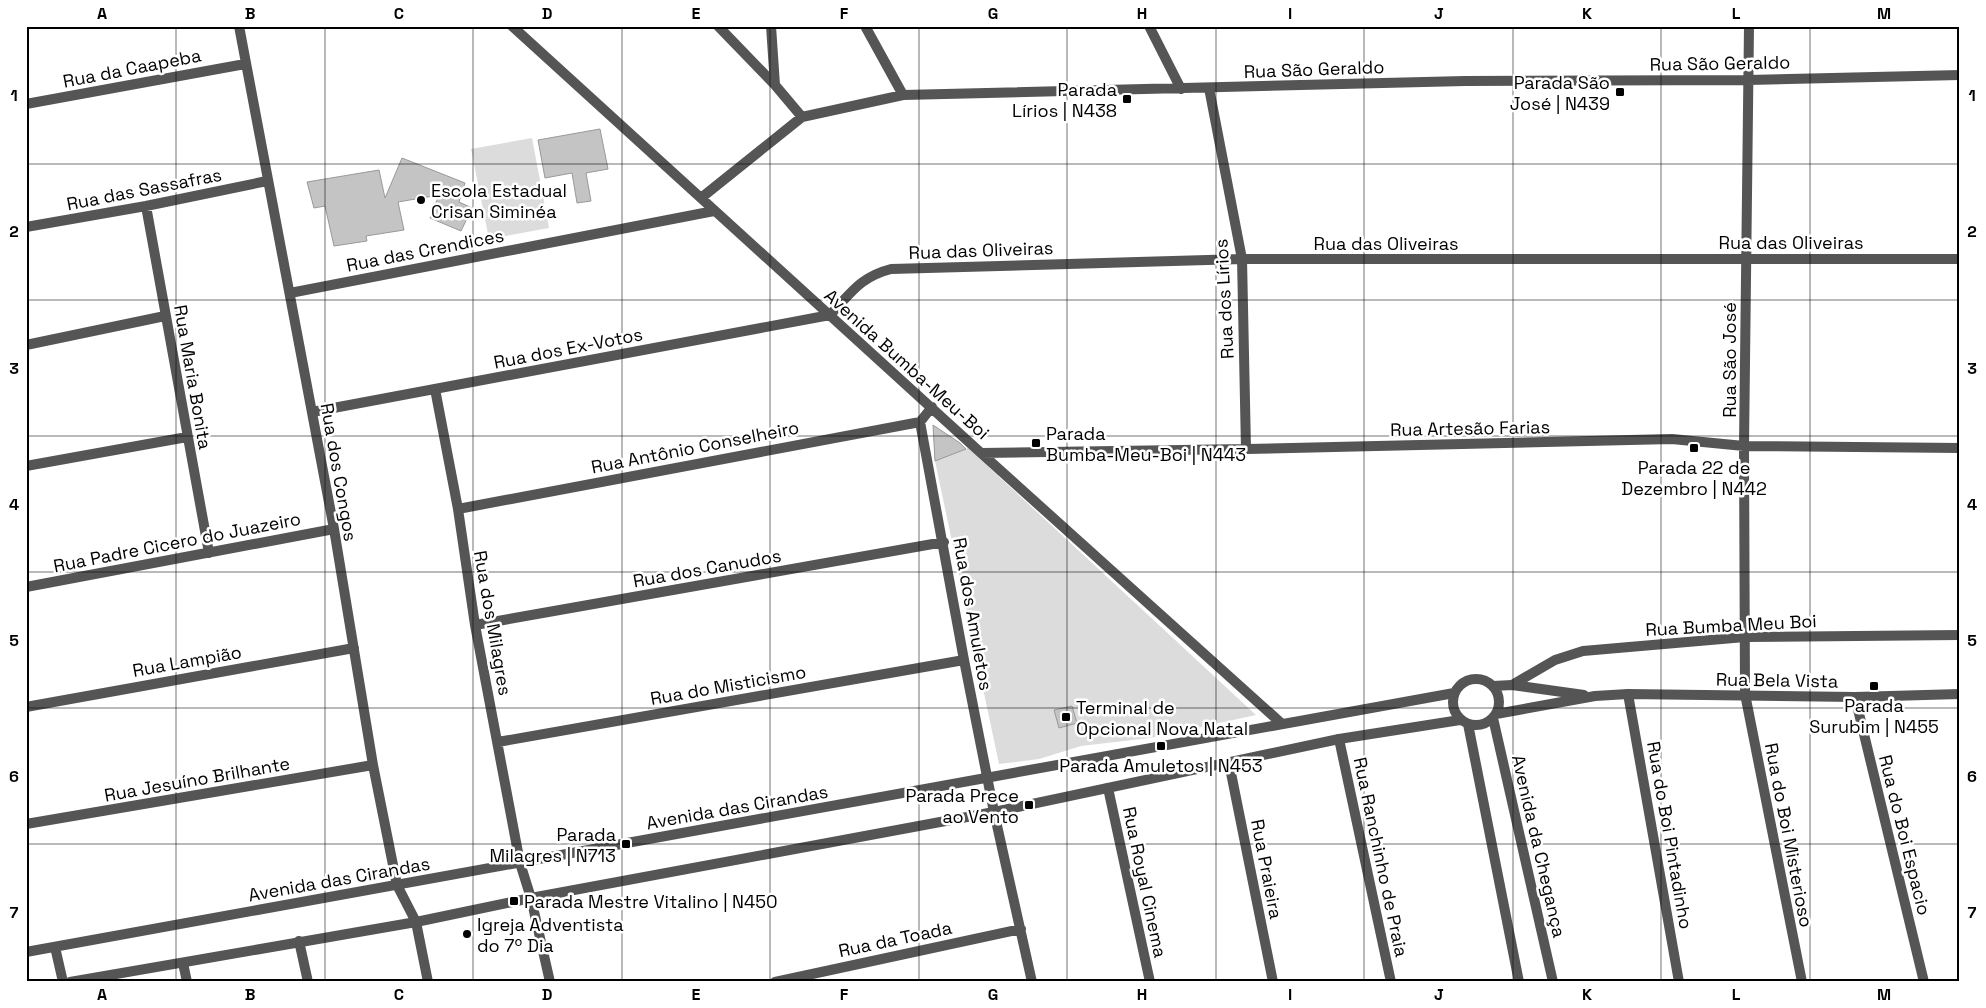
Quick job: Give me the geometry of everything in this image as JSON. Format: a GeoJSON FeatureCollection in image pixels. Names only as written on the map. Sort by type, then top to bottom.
{"type":"FeatureCollection","features":[{"type":"Feature","properties":{"kind":"street","name":"Rua dos Congos"},"geometry":{"type":"LineString","coordinates":[[239,26],[334,529],[373,765],[397,885],[416,922],[428,982]]}},
{"type":"Feature","properties":{"kind":"street","name":"Avenida Bumba-Meu-Boi"},"geometry":{"type":"LineString","coordinates":[[512,26],[932,407],[980,453],[1281,723]]}},
{"type":"Feature","properties":{"kind":"street"},"geometry":{"type":"LineString","coordinates":[[718,26],[775,85],[802,117]]}},
{"type":"Feature","properties":{"kind":"street"},"geometry":{"type":"LineString","coordinates":[[771,26],[775,85]]}},
{"type":"Feature","properties":{"kind":"street"},"geometry":{"type":"LineString","coordinates":[[865,26],[903,95]]}},
{"type":"Feature","properties":{"kind":"street"},"geometry":{"type":"LineString","coordinates":[[1149,26],[1181,89]]}},
{"type":"Feature","properties":{"kind":"street","name":"Rua São José"},"geometry":{"type":"LineString","coordinates":[[1745,694],[1744,446],[1749,26]]}},
{"type":"Feature","properties":{"kind":"street","name":"Rua da Caapeba"},"geometry":{"type":"LineString","coordinates":[[26,104],[245,64]]}},
{"type":"Feature","properties":{"kind":"street","name":"Rua São Geraldo"},"geometry":{"type":"LineString","coordinates":[[701,198],[802,117],[903,95],[1465,81],[1748,80],[1960,75]]}},
{"type":"Feature","properties":{"kind":"street","name":"Rua dos Lírios"},"geometry":{"type":"LineString","coordinates":[[1209,88],[1242,259],[1246,450]]}},
{"type":"Feature","properties":{"kind":"street","name":"Rua das Sassafras"},"geometry":{"type":"LineString","coordinates":[[26,227],[146,206],[267,181]]}},
{"type":"Feature","properties":{"kind":"street","name":"Rua Maria Bonita"},"geometry":{"type":"LineString","coordinates":[[146,206],[209,553]]}},
{"type":"Feature","properties":{"kind":"street","name":"Rua das Crendices"},"geometry":{"type":"LineString","coordinates":[[290,293],[714,211]]}},
{"type":"Feature","properties":{"kind":"street","name":"Rua das Oliveiras"},"geometry":{"type":"LineString","coordinates":[[830,315],[862,281],[874,273],[891,269],[1242,259],[1960,259]]}},
{"type":"Feature","properties":{"kind":"street","name":"Rua dos Ex-Votos"},"geometry":{"type":"LineString","coordinates":[[312,412],[830,315]]}},
{"type":"Feature","properties":{"kind":"street"},"geometry":{"type":"LineString","coordinates":[[26,345],[165,316]]}},
{"type":"Feature","properties":{"kind":"street","name":"Rua dos Milagres"},"geometry":{"type":"LineString","coordinates":[[435,389],[458,509],[475,625],[520,863],[531,898],[550,982]]}},
{"type":"Feature","properties":{"kind":"street"},"geometry":{"type":"LineString","coordinates":[[920,422],[932,407]]}},
{"type":"Feature","properties":{"kind":"street","name":"Rua Antônio Conselheiro"},"geometry":{"type":"LineString","coordinates":[[458,509],[920,422]]}},
{"type":"Feature","properties":{"kind":"street","name":"Rua dos Amuletos"},"geometry":{"type":"LineString","coordinates":[[920,422],[994,812],[1032,982]]}},
{"type":"Feature","properties":{"kind":"street"},"geometry":{"type":"LineString","coordinates":[[26,466],[187,437]]}},
{"type":"Feature","properties":{"kind":"street","name":"Rua Artesão Farias"},"geometry":{"type":"LineString","coordinates":[[980,453],[1246,450],[1672,439],[1744,446],[1960,448]]}},
{"type":"Feature","properties":{"kind":"street","name":"Rua Padre Cicero do Juazeiro"},"geometry":{"type":"LineString","coordinates":[[26,587],[334,529]]}},
{"type":"Feature","properties":{"kind":"street","name":"Rua dos Canudos"},"geometry":{"type":"LineString","coordinates":[[475,625],[944,542]]}},
{"type":"Feature","properties":{"kind":"street","name":"Rua Bumba Meu Boi"},"geometry":{"type":"LineString","coordinates":[[1512,685],[1555,660],[1583,651],[1744,637],[1960,635]]}},
{"type":"Feature","properties":{"kind":"street","name":"Rua Lampião"},"geometry":{"type":"LineString","coordinates":[[26,707],[354,648]]}},
{"type":"Feature","properties":{"kind":"street","name":"Rua do Misticismo"},"geometry":{"type":"LineString","coordinates":[[498,742],[964,660]]}},
{"type":"Feature","properties":{"kind":"street"},"geometry":{"type":"LineString","coordinates":[[70,982],[416,922],[531,898],[994,812],[1339,739],[1464,722],[1479,726],[1488,723],[1495,716],[1499,708],[1499,699],[1493,686],[1482,679],[1472,679],[1464,682],[1454,693],[1452,706],[1456,714],[1464,722],[1519,982]]}},
{"type":"Feature","properties":{"kind":"street"},"geometry":{"type":"LineString","coordinates":[[1493,686],[1512,685],[1594,696]]}},
{"type":"Feature","properties":{"kind":"street","name":"Avenida das Cirandas"},"geometry":{"type":"LineString","coordinates":[[26,952],[1454,693]]}},
{"type":"Feature","properties":{"kind":"street","name":"Rua Bela Vista"},"geometry":{"type":"LineString","coordinates":[[1594,696],[1628,694],[1745,694],[1855,697],[1960,694]]}},
{"type":"Feature","properties":{"kind":"street","name":"Rua do Boi Pintadinho"},"geometry":{"type":"LineString","coordinates":[[1628,694],[1680,982]]}},
{"type":"Feature","properties":{"kind":"street","name":"Rua do Boi Misterioso"},"geometry":{"type":"LineString","coordinates":[[1745,694],[1802,982]]}},
{"type":"Feature","properties":{"kind":"street"},"geometry":{"type":"LineString","coordinates":[[1495,716],[1594,696]]}},
{"type":"Feature","properties":{"kind":"street","name":"Rua do Boi Espacio"},"geometry":{"type":"LineString","coordinates":[[1855,697],[1924,982]]}},
{"type":"Feature","properties":{"kind":"street","name":"Avenida da Chegança"},"geometry":{"type":"LineString","coordinates":[[1495,716],[1553,982]]}},
{"type":"Feature","properties":{"kind":"street","name":"Rua Ranchinho de Praia"},"geometry":{"type":"LineString","coordinates":[[1339,739],[1391,982]]}},
{"type":"Feature","properties":{"kind":"street","name":"Rua Praieira"},"geometry":{"type":"LineString","coordinates":[[1229,763],[1273,982]]}},
{"type":"Feature","properties":{"kind":"street","name":"Rua Jesuíno Brilhante"},"geometry":{"type":"LineString","coordinates":[[26,824],[373,765]]}},
{"type":"Feature","properties":{"kind":"street","name":"Rua Royal Cinema"},"geometry":{"type":"LineString","coordinates":[[1108,788],[1150,982]]}},
{"type":"Feature","properties":{"kind":"street","name":"Rua da Toada"},"geometry":{"type":"LineString","coordinates":[[775,982],[1021,929]]}},
{"type":"Feature","properties":{"kind":"street"},"geometry":{"type":"LineString","coordinates":[[299,941],[308,982]]}},
{"type":"Feature","properties":{"kind":"street"},"geometry":{"type":"LineString","coordinates":[[54,947],[63,982]]}},
{"type":"Feature","properties":{"kind":"street"},"geometry":{"type":"LineString","coordinates":[[183,963],[187,982]]}},
{"type":"Feature","properties":{"kind":"shaded area"},"geometry":{"type":"Polygon","coordinates":[[[532,138],[549,228],[489,239],[471,149],[532,138]]]}},
{"type":"Feature","properties":{"kind":"shaded area"},"geometry":{"type":"Polygon","coordinates":[[[968,448],[1256,715],[1150,738],[1081,746],[1039,759],[999,764],[935,461],[968,448]]]}},
{"type":"Feature","properties":{"kind":"building"},"geometry":{"type":"Polygon","coordinates":[[[600,129],[608,169],[586,173],[591,201],[577,203],[572,173],[545,178],[538,140],[600,129]]]}},
{"type":"Feature","properties":{"kind":"building"},"geometry":{"type":"Polygon","coordinates":[[[402,158],[465,183],[459,202],[472,208],[461,231],[430,218],[439,195],[398,202],[404,230],[366,236],[367,241],[334,246],[325,206],[314,208],[307,182],[379,170],[385,198],[402,158]]]}},
{"type":"Feature","properties":{"kind":"building"},"geometry":{"type":"Polygon","coordinates":[[[933,425],[960,443],[966,449],[935,461],[933,425]]]}},
{"type":"Feature","properties":{"kind":"building","name":"Terminal de Opcional Nova Natal"},"geometry":{"type":"Polygon","coordinates":[[[1072,706],[1077,723],[1059,728],[1054,710],[1072,706]]]}},
{"type":"Feature","properties":{"kind":"place","name":"Parada São José | N439"},"geometry":{"type":"Point","coordinates":[1620,92]}},
{"type":"Feature","properties":{"kind":"place","name":"Parada Lírios | N438"},"geometry":{"type":"Point","coordinates":[1127,99]}},
{"type":"Feature","properties":{"kind":"place","name":"Escola Estadual Crisan Siminéa"},"geometry":{"type":"Point","coordinates":[421,200]}},
{"type":"Feature","properties":{"kind":"place","name":"Parada Bumba-Meu-Boi | N443"},"geometry":{"type":"Point","coordinates":[1036,443]}},
{"type":"Feature","properties":{"kind":"place","name":"Parada 22 de Dezembro | N442"},"geometry":{"type":"Point","coordinates":[1694,448]}},
{"type":"Feature","properties":{"kind":"place","name":"Parada Surubim | N455"},"geometry":{"type":"Point","coordinates":[1874,686]}},
{"type":"Feature","properties":{"kind":"place","name":"Terminal de Opcional Nova Natal"},"geometry":{"type":"Point","coordinates":[1066,717]}},
{"type":"Feature","properties":{"kind":"place","name":"Parada Amuletos | N453"},"geometry":{"type":"Point","coordinates":[1161,746]}},
{"type":"Feature","properties":{"kind":"place","name":"Parada Prece ao Vento"},"geometry":{"type":"Point","coordinates":[1029,805]}},
{"type":"Feature","properties":{"kind":"place","name":"Parada Milagres | N713"},"geometry":{"type":"Point","coordinates":[626,844]}},
{"type":"Feature","properties":{"kind":"place","name":"Parada Mestre Vitalino | N450"},"geometry":{"type":"Point","coordinates":[514,901]}},
{"type":"Feature","properties":{"kind":"place","name":"Igreja Adventista do 7º Dia"},"geometry":{"type":"Point","coordinates":[467,934]}}]}
